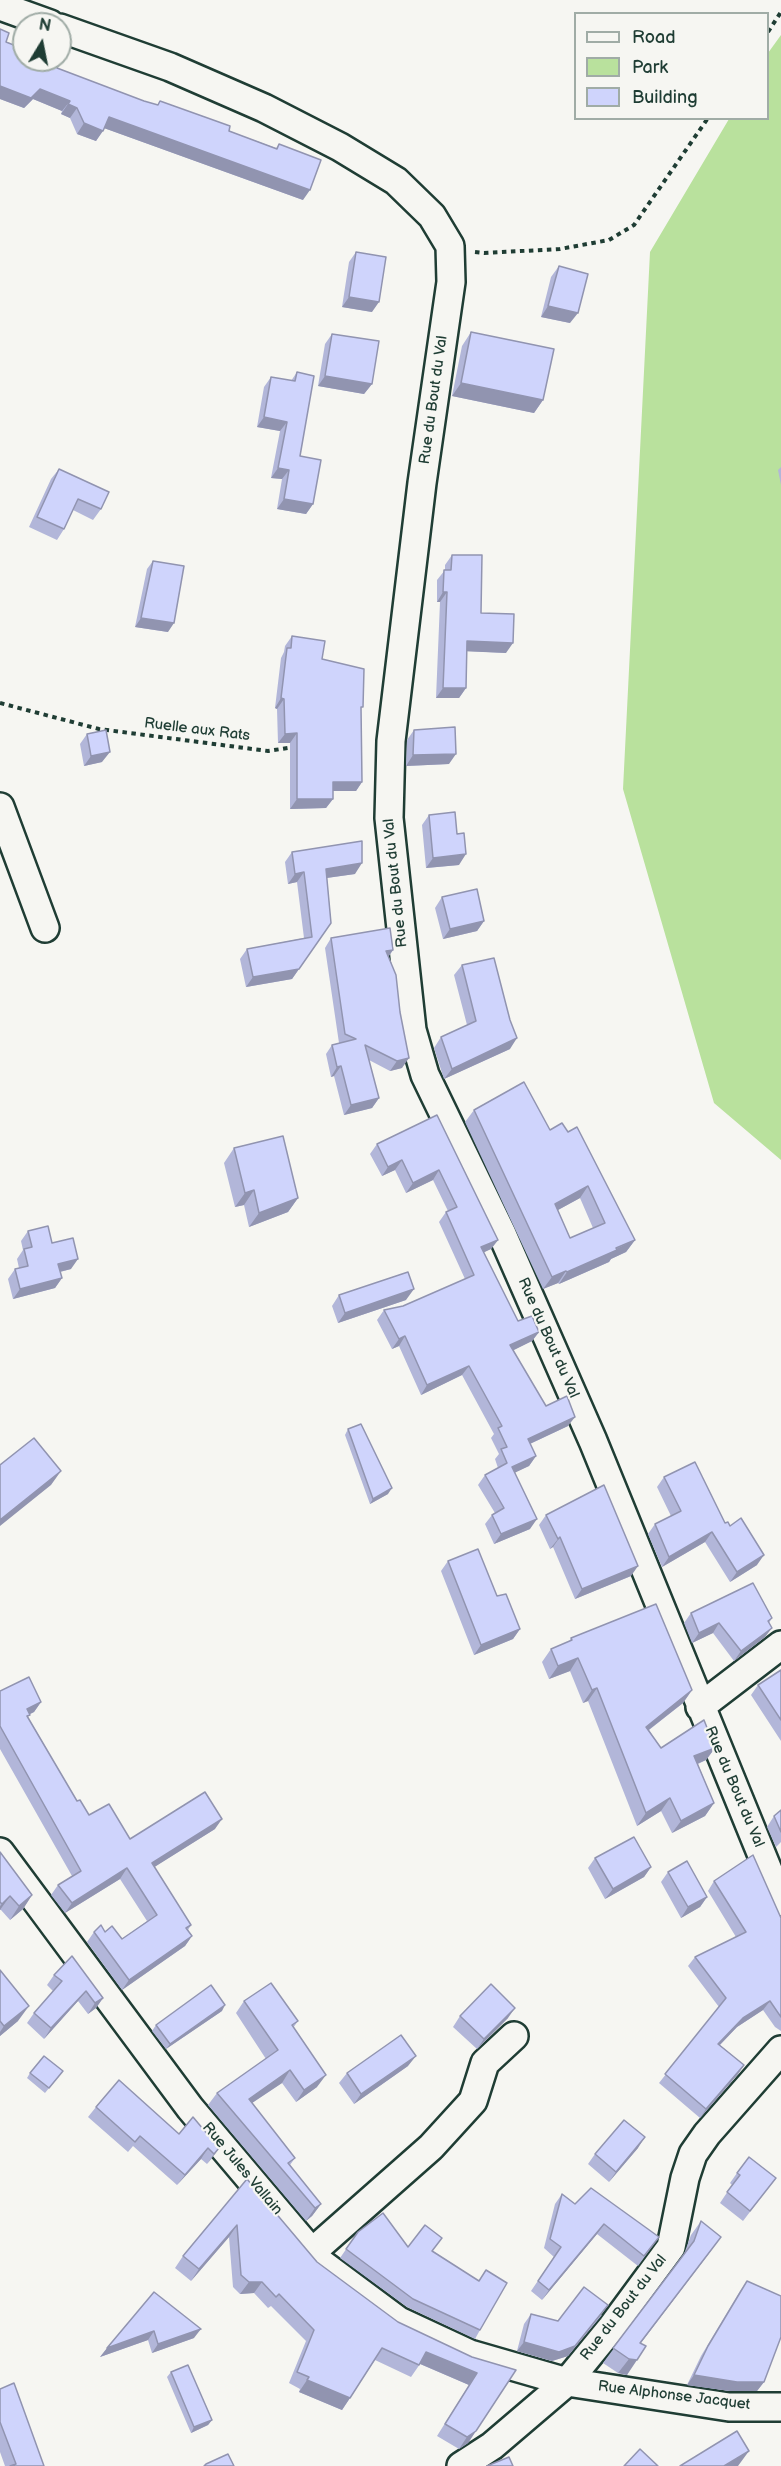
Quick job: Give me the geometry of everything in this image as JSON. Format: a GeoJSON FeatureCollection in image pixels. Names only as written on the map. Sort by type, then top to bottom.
{"type":"FeatureCollection","features":[{"type":"Feature","properties":{"kind":"street"},"geometry":{"type":"LineString","coordinates":[[0,6],[17,12]]}},
{"type":"Feature","properties":{"kind":"street","name":"Rue du Bout du Val"},"geometry":{"type":"LineString","coordinates":[[72,32],[170,67],[264,108],[340,147],[396,181],[432,216],[450,246],[452,282],[422,483],[391,741],[389,818],[412,1030],[425,1075],[502,1234],[593,1441],[781,1902]]}},
{"type":"Feature","properties":{"kind":"street"},"geometry":{"type":"LineString","coordinates":[[0,807],[45,928]]}},
{"type":"Feature","properties":{"kind":"street"},"geometry":{"type":"LineString","coordinates":[[700,1707],[781,1645]]}},
{"type":"Feature","properties":{"kind":"street","name":"Rue Jules Vallain"},"geometry":{"type":"LineString","coordinates":[[0,1852],[190,2108],[321,2263],[399,2321],[470,2354],[567,2382]]}},
{"type":"Feature","properties":{"kind":"street"},"geometry":{"type":"LineString","coordinates":[[312,2252],[431,2147],[473,2101],[485,2063],[514,2036]]}},
{"type":"Feature","properties":{"kind":"street","name":"Rue du Bout du Val"},"geometry":{"type":"LineString","coordinates":[[461,2466],[492,2446],[567,2382],[612,2327],[671,2247],[685,2178],[693,2154],[707,2134],[781,2050]]}},
{"type":"Feature","properties":{"kind":"street","name":"Rue Alphonse Jacquet"},"geometry":{"type":"LineString","coordinates":[[567,2382],[729,2406],[781,2408]]}},
{"type":"Feature","properties":{"kind":"path"},"geometry":{"type":"LineString","coordinates":[[769,30],[781,12]]}},
{"type":"Feature","properties":{"kind":"path"},"geometry":{"type":"LineString","coordinates":[[450,246],[484,253],[560,249],[609,240],[634,225],[707,120]]}},
{"type":"Feature","properties":{"kind":"path","name":"Ruelle aux Rats"},"geometry":{"type":"LineString","coordinates":[[0,703],[99,729],[268,751],[302,746]]}},
{"type":"Feature","properties":{"kind":"green space"},"geometry":{"type":"Polygon","coordinates":[[[781,35],[781,1160],[714,1103],[623,789],[650,252],[728,120],[769,120],[769,52],[781,35]]]}},
{"type":"Feature","properties":{"kind":"building"},"geometry":{"type":"Polygon","coordinates":[[[0,29],[9,33],[6,42],[12,44],[12,72],[68,72],[144,101],[158,105],[160,101],[230,126],[229,131],[277,149],[279,144],[321,160],[310,190],[109,117],[103,131],[84,123],[77,108],[68,104],[70,101],[40,89],[31,98],[0,86],[0,29]]]}},
{"type":"Feature","properties":{"kind":"building"},"geometry":{"type":"Polygon","coordinates":[[[356,252],[386,257],[379,302],[349,297],[356,252]]]}},
{"type":"Feature","properties":{"kind":"building"},"geometry":{"type":"Polygon","coordinates":[[[559,266],[588,274],[578,313],[548,306],[559,266]]]}},
{"type":"Feature","properties":{"kind":"building"},"geometry":{"type":"Polygon","coordinates":[[[471,332],[554,349],[543,400],[461,383],[471,332]]]}},
{"type":"Feature","properties":{"kind":"building"},"geometry":{"type":"Polygon","coordinates":[[[332,334],[379,341],[372,384],[325,376],[332,334]]]}},
{"type":"Feature","properties":{"kind":"building"},"geometry":{"type":"Polygon","coordinates":[[[297,372],[314,376],[300,456],[321,460],[313,504],[284,499],[289,470],[278,468],[287,422],[264,417],[271,377],[295,381],[297,372]]]}},
{"type":"Feature","properties":{"kind":"building"},"geometry":{"type":"Polygon","coordinates":[[[59,469],[109,492],[101,509],[78,499],[64,529],[37,517],[59,469]]]}},
{"type":"Feature","properties":{"kind":"building"},"geometry":{"type":"Polygon","coordinates":[[[452,555],[482,555],[481,613],[514,614],[513,643],[467,641],[466,688],[443,688],[447,592],[443,592],[444,570],[451,570],[452,555]]]}},
{"type":"Feature","properties":{"kind":"building"},"geometry":{"type":"Polygon","coordinates":[[[153,561],[184,566],[174,623],[141,618],[153,561]]]}},
{"type":"Feature","properties":{"kind":"building"},"geometry":{"type":"Polygon","coordinates":[[[292,636],[325,641],[322,659],[364,669],[363,707],[361,707],[362,782],[333,782],[333,799],[297,799],[297,733],[285,734],[284,699],[281,698],[287,648],[291,648],[292,636]]]}},
{"type":"Feature","properties":{"kind":"building"},"geometry":{"type":"Polygon","coordinates":[[[455,727],[456,754],[413,755],[414,730],[455,727]]]}},
{"type":"Feature","properties":{"kind":"building"},"geometry":{"type":"Polygon","coordinates":[[[106,730],[110,752],[91,756],[87,734],[106,730]]]}},
{"type":"Feature","properties":{"kind":"building"},"geometry":{"type":"Polygon","coordinates":[[[455,812],[457,834],[464,833],[466,854],[433,858],[429,815],[455,812]]]}},
{"type":"Feature","properties":{"kind":"building"},"geometry":{"type":"Polygon","coordinates":[[[362,841],[362,863],[326,869],[331,923],[299,969],[253,977],[247,949],[312,937],[304,872],[295,874],[292,852],[362,841]]]}},
{"type":"Feature","properties":{"kind":"building"},"geometry":{"type":"Polygon","coordinates":[[[477,889],[484,921],[450,929],[442,897],[477,889]]]}},
{"type":"Feature","properties":{"kind":"building"},"geometry":{"type":"Polygon","coordinates":[[[390,928],[393,950],[386,951],[396,975],[409,1058],[397,1061],[365,1045],[379,1098],[351,1105],[341,1066],[337,1067],[332,1045],[356,1039],[345,1034],[331,938],[390,928]]]}},
{"type":"Feature","properties":{"kind":"building"},"geometry":{"type":"Polygon","coordinates":[[[494,958],[517,1038],[452,1069],[441,1037],[476,1021],[462,965],[494,958]]]}},
{"type":"Feature","properties":{"kind":"building"},"geometry":{"type":"Polygon","coordinates":[[[524,1082],[550,1130],[562,1123],[568,1132],[577,1127],[635,1240],[616,1248],[617,1250],[552,1277],[474,1110],[524,1082]],[[588,1186],[555,1204],[570,1238],[605,1223],[588,1186]]]}},
{"type":"Feature","properties":{"kind":"building"},"geometry":{"type":"Polygon","coordinates":[[[437,1115],[498,1240],[481,1247],[518,1321],[532,1316],[539,1332],[510,1345],[546,1406],[567,1396],[575,1417],[528,1439],[536,1456],[512,1467],[537,1519],[501,1534],[492,1515],[504,1508],[485,1475],[507,1463],[501,1449],[507,1447],[498,1428],[502,1426],[469,1366],[427,1385],[405,1336],[399,1339],[384,1310],[403,1306],[474,1275],[446,1212],[457,1207],[439,1170],[413,1183],[402,1160],[388,1167],[377,1144],[437,1115]]]}},
{"type":"Feature","properties":{"kind":"building"},"geometry":{"type":"Polygon","coordinates":[[[283,1136],[298,1198],[259,1213],[254,1190],[245,1193],[234,1148],[283,1136]]]}},
{"type":"Feature","properties":{"kind":"building"},"geometry":{"type":"Polygon","coordinates":[[[48,1226],[52,1243],[73,1238],[78,1259],[58,1264],[62,1278],[20,1289],[15,1269],[28,1266],[24,1249],[32,1247],[28,1231],[48,1226]]]}},
{"type":"Feature","properties":{"kind":"building"},"geometry":{"type":"Polygon","coordinates":[[[408,1272],[414,1289],[345,1313],[339,1295],[408,1272]]]}},
{"type":"Feature","properties":{"kind":"building"},"geometry":{"type":"Polygon","coordinates":[[[361,1424],[392,1488],[373,1499],[348,1429],[361,1424]]]}},
{"type":"Feature","properties":{"kind":"building"},"geometry":{"type":"Polygon","coordinates":[[[34,1438],[61,1471],[0,1520],[0,1465],[34,1438]]]}},
{"type":"Feature","properties":{"kind":"building"},"geometry":{"type":"Polygon","coordinates":[[[695,1462],[725,1523],[728,1522],[730,1526],[741,1518],[764,1555],[737,1572],[712,1532],[669,1557],[655,1524],[681,1511],[664,1477],[695,1462]]]}},
{"type":"Feature","properties":{"kind":"building"},"geometry":{"type":"Polygon","coordinates":[[[604,1485],[638,1566],[582,1589],[560,1537],[558,1539],[546,1515],[604,1485]]]}},
{"type":"Feature","properties":{"kind":"building"},"geometry":{"type":"Polygon","coordinates":[[[478,1549],[497,1596],[506,1594],[520,1629],[481,1645],[448,1561],[478,1549]]]}},
{"type":"Feature","properties":{"kind":"building"},"geometry":{"type":"Polygon","coordinates":[[[753,1583],[772,1618],[768,1621],[772,1628],[741,1651],[719,1623],[699,1633],[691,1613],[753,1583]]]}},
{"type":"Feature","properties":{"kind":"building"},"geometry":{"type":"Polygon","coordinates":[[[656,1604],[692,1690],[646,1727],[661,1748],[704,1720],[715,1748],[694,1756],[714,1803],[681,1821],[670,1798],[646,1813],[597,1688],[592,1690],[578,1658],[558,1666],[551,1649],[572,1640],[571,1638],[656,1604]]]}},
{"type":"Feature","properties":{"kind":"building"},"geometry":{"type":"Polygon","coordinates":[[[781,1670],[781,1720],[758,1685],[781,1670]]]}},
{"type":"Feature","properties":{"kind":"building"},"geometry":{"type":"Polygon","coordinates":[[[29,1677],[41,1702],[27,1709],[30,1715],[27,1716],[77,1801],[80,1800],[89,1815],[109,1804],[130,1839],[205,1792],[222,1819],[152,1863],[191,1925],[186,1928],[192,1936],[129,1980],[94,1932],[101,1925],[105,1932],[112,1926],[122,1939],[157,1915],[127,1868],[72,1903],[58,1885],[81,1871],[0,1726],[0,1691],[29,1677]]]}},
{"type":"Feature","properties":{"kind":"building"},"geometry":{"type":"Polygon","coordinates":[[[781,1810],[781,1832],[774,1816],[781,1810]]]}},
{"type":"Feature","properties":{"kind":"building"},"geometry":{"type":"Polygon","coordinates":[[[634,1837],[651,1867],[613,1889],[595,1858],[634,1837]]]}},
{"type":"Feature","properties":{"kind":"building"},"geometry":{"type":"Polygon","coordinates":[[[0,1852],[32,1895],[19,1906],[10,1896],[2,1904],[0,1902],[0,1852]]]}},
{"type":"Feature","properties":{"kind":"building"},"geometry":{"type":"Polygon","coordinates":[[[753,1855],[781,1918],[781,2017],[770,2001],[743,2018],[718,2044],[744,2065],[706,2109],[665,2074],[726,1998],[695,1957],[746,1932],[714,1881],[753,1855]]]}},
{"type":"Feature","properties":{"kind":"building"},"geometry":{"type":"Polygon","coordinates":[[[687,1861],[707,1897],[688,1907],[668,1872],[687,1861]]]}},
{"type":"Feature","properties":{"kind":"building"},"geometry":{"type":"Polygon","coordinates":[[[72,1956],[103,1998],[95,2003],[86,1991],[51,2028],[34,2013],[62,1981],[54,1975],[72,1956]]]}},
{"type":"Feature","properties":{"kind":"building"},"geometry":{"type":"Polygon","coordinates":[[[0,1970],[29,2006],[4,2026],[0,2021],[0,1970]]]}},
{"type":"Feature","properties":{"kind":"building"},"geometry":{"type":"Polygon","coordinates":[[[271,1983],[298,2021],[292,2025],[326,2075],[304,2090],[290,2070],[249,2099],[295,2158],[288,2163],[321,2204],[315,2208],[217,2093],[278,2050],[244,2001],[271,1983]]]}},
{"type":"Feature","properties":{"kind":"building"},"geometry":{"type":"Polygon","coordinates":[[[491,1984],[515,2008],[484,2039],[460,2016],[491,1984]]]}},
{"type":"Feature","properties":{"kind":"building"},"geometry":{"type":"Polygon","coordinates":[[[211,1985],[225,2005],[170,2044],[156,2025],[211,1985]]]}},
{"type":"Feature","properties":{"kind":"building"},"geometry":{"type":"Polygon","coordinates":[[[401,2035],[416,2056],[361,2094],[347,2073],[401,2035]]]}},
{"type":"Feature","properties":{"kind":"building"},"geometry":{"type":"Polygon","coordinates":[[[44,2056],[63,2071],[49,2088],[30,2073],[44,2056]]]}},
{"type":"Feature","properties":{"kind":"building"},"geometry":{"type":"Polygon","coordinates":[[[119,2080],[179,2134],[193,2117],[219,2148],[214,2154],[208,2148],[185,2175],[140,2136],[135,2142],[96,2107],[119,2080]]]}},
{"type":"Feature","properties":{"kind":"building"},"geometry":{"type":"Polygon","coordinates":[[[624,2120],[645,2137],[616,2172],[595,2154],[624,2120]]]}},
{"type":"Feature","properties":{"kind":"building"},"geometry":{"type":"Polygon","coordinates":[[[749,2157],[776,2178],[750,2211],[727,2192],[740,2175],[737,2173],[749,2157]]]}},
{"type":"Feature","properties":{"kind":"building"},"geometry":{"type":"Polygon","coordinates":[[[247,2179],[317,2262],[398,2322],[472,2357],[516,2370],[476,2431],[467,2437],[445,2424],[477,2373],[426,2352],[419,2365],[382,2348],[350,2398],[307,2380],[309,2377],[297,2372],[314,2330],[279,2294],[276,2297],[262,2282],[249,2282],[241,2275],[237,2225],[199,2269],[183,2256],[247,2179]]]}},
{"type":"Feature","properties":{"kind":"building"},"geometry":{"type":"Polygon","coordinates":[[[591,2188],[659,2237],[644,2256],[604,2224],[549,2290],[538,2281],[561,2247],[550,2239],[562,2194],[575,2204],[591,2188]]]}},
{"type":"Feature","properties":{"kind":"building"},"geometry":{"type":"Polygon","coordinates":[[[383,2213],[408,2247],[425,2225],[442,2238],[432,2251],[479,2281],[486,2270],[507,2283],[480,2330],[413,2299],[346,2249],[358,2232],[383,2213]]]}},
{"type":"Feature","properties":{"kind":"building"},"geometry":{"type":"Polygon","coordinates":[[[701,2221],[721,2237],[640,2343],[646,2346],[637,2360],[629,2359],[613,2348],[694,2241],[701,2221]]]}},
{"type":"Feature","properties":{"kind":"building"},"geometry":{"type":"Polygon","coordinates":[[[747,2281],[781,2296],[781,2337],[764,2382],[737,2382],[694,2375],[708,2346],[747,2281]]]}},
{"type":"Feature","properties":{"kind":"building"},"geometry":{"type":"Polygon","coordinates":[[[584,2287],[608,2305],[575,2346],[559,2352],[524,2342],[531,2314],[558,2321],[584,2287]]]}},
{"type":"Feature","properties":{"kind":"building"},"geometry":{"type":"Polygon","coordinates":[[[154,2292],[201,2329],[158,2344],[154,2331],[107,2348],[154,2292]]]}},
{"type":"Feature","properties":{"kind":"building"},"geometry":{"type":"Polygon","coordinates":[[[188,2365],[212,2420],[194,2427],[171,2372],[188,2365]]]}},
{"type":"Feature","properties":{"kind":"building"},"geometry":{"type":"Polygon","coordinates":[[[14,2383],[44,2466],[10,2466],[16,2464],[0,2422],[0,2389],[14,2383]]]}},
{"type":"Feature","properties":{"kind":"building"},"geometry":{"type":"Polygon","coordinates":[[[737,2431],[749,2451],[724,2466],[680,2466],[737,2431]]]}},
{"type":"Feature","properties":{"kind":"building"},"geometry":{"type":"Polygon","coordinates":[[[640,2449],[658,2466],[624,2466],[640,2449]]]}},
{"type":"Feature","properties":{"kind":"building"},"geometry":{"type":"Polygon","coordinates":[[[228,2454],[234,2466],[204,2466],[206,2464],[228,2454]]]}},
{"type":"Feature","properties":{"kind":"building"},"geometry":{"type":"Polygon","coordinates":[[[509,2457],[513,2466],[487,2466],[509,2457]]]}}]}
